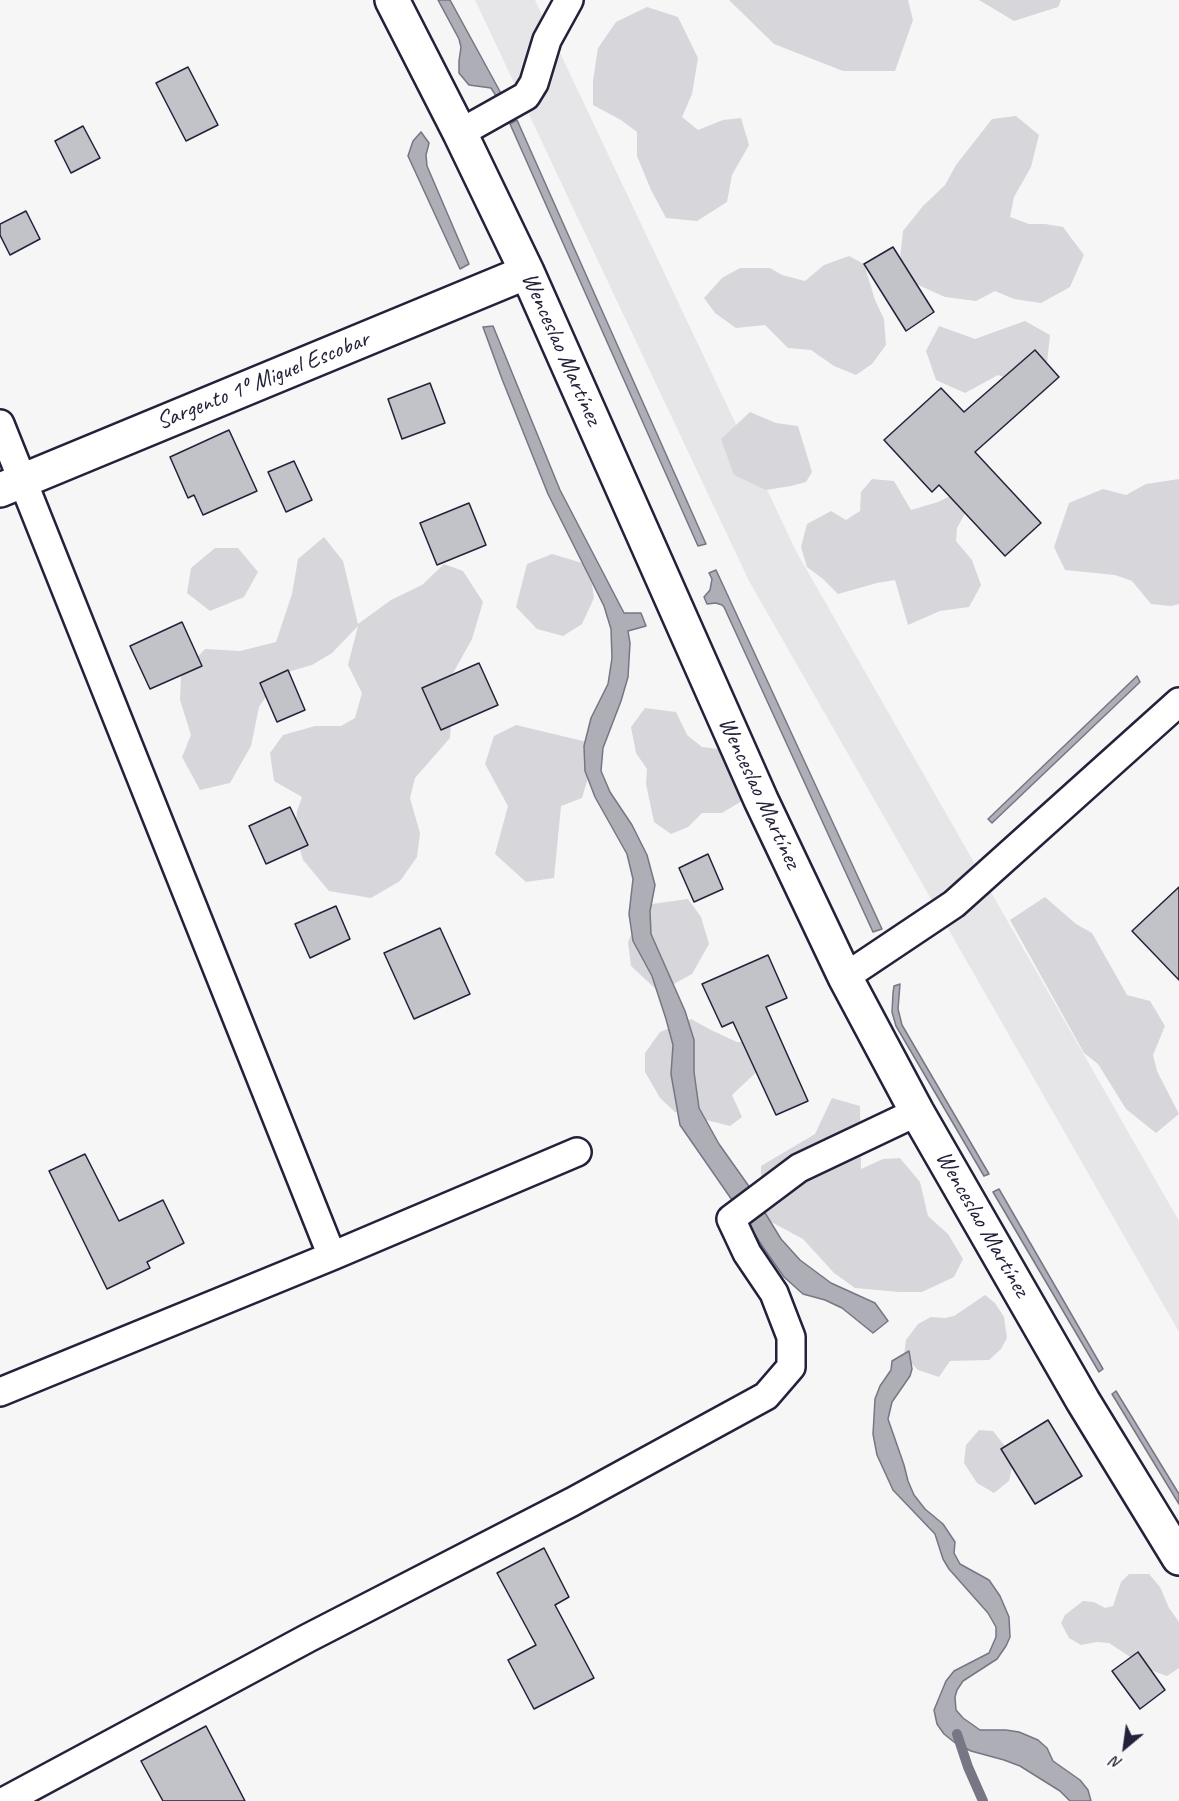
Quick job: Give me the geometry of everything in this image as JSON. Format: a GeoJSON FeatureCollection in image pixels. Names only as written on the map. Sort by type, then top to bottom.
{"type":"FeatureCollection","features":[{"type":"Feature","properties":{"kind":"main road","name":"Wenceslao Martínez"},"geometry":{"type":"LineString","coordinates":[[392,0],[527,272],[760,800],[845,977],[917,1112],[1083,1401],[1179,1558]]}},
{"type":"Feature","properties":{"kind":"main road","name":"Sargento 1º Miguel Escobar"},"geometry":{"type":"LineString","coordinates":[[12,485],[527,272]]}},
{"type":"Feature","properties":{"kind":"street"},"geometry":{"type":"LineString","coordinates":[[460,133],[526,96],[534,83],[547,40],[569,0]]}},
{"type":"Feature","properties":{"kind":"street"},"geometry":{"type":"LineString","coordinates":[[0,424],[12,485],[332,1256]]}},
{"type":"Feature","properties":{"kind":"street"},"geometry":{"type":"LineString","coordinates":[[845,977],[954,904],[1179,702]]}},
{"type":"Feature","properties":{"kind":"street"},"geometry":{"type":"LineString","coordinates":[[5,1801],[298,1643],[572,1502],[766,1396],[791,1367],[791,1337],[774,1293],[747,1253],[731,1219],[799,1168],[917,1112]]}},
{"type":"Feature","properties":{"kind":"street"},"geometry":{"type":"LineString","coordinates":[[0,1392],[332,1256],[577,1152]]}},
{"type":"Feature","properties":{"kind":"shaded area"},"geometry":{"type":"Polygon","coordinates":[[[438,0],[450,0],[503,97],[498,99],[491,88],[469,85],[459,73],[461,47],[459,39],[438,0]]]}},
{"type":"Feature","properties":{"kind":"shaded area"},"geometry":{"type":"Polygon","coordinates":[[[475,0],[535,0],[796,551],[1179,1221],[1179,1332],[749,581],[475,0]]]}},
{"type":"Feature","properties":{"kind":"shaded area"},"geometry":{"type":"Polygon","coordinates":[[[729,0],[908,0],[913,20],[895,71],[843,71],[774,44],[729,0]]]}},
{"type":"Feature","properties":{"kind":"shaded area"},"geometry":{"type":"Polygon","coordinates":[[[979,0],[1061,0],[1058,7],[1014,21],[979,0]]]}},
{"type":"Feature","properties":{"kind":"shaded area"},"geometry":{"type":"Polygon","coordinates":[[[647,7],[678,17],[698,58],[692,94],[682,117],[698,130],[723,120],[741,118],[749,145],[732,175],[727,202],[697,221],[666,218],[637,156],[637,132],[621,120],[593,105],[593,81],[598,48],[616,22],[647,7]]]}},
{"type":"Feature","properties":{"kind":"shaded area"},"geometry":{"type":"Polygon","coordinates":[[[1016,116],[1039,135],[1031,167],[1014,197],[1010,217],[1029,224],[1063,227],[1084,255],[1070,287],[1041,303],[1014,299],[995,291],[976,301],[945,297],[916,284],[900,259],[903,231],[923,206],[945,185],[956,165],[992,119],[1016,116]]]}},
{"type":"Feature","properties":{"kind":"shaded area"},"geometry":{"type":"Polygon","coordinates":[[[517,120],[706,544],[698,546],[510,124],[517,120]]]}},
{"type":"Feature","properties":{"kind":"shaded area"},"geometry":{"type":"Polygon","coordinates":[[[421,132],[429,143],[426,155],[427,166],[469,264],[460,269],[408,156],[413,141],[421,132]]]}},
{"type":"Feature","properties":{"kind":"shaded area"},"geometry":{"type":"Polygon","coordinates":[[[849,256],[864,264],[875,300],[884,319],[886,345],[872,364],[856,375],[834,366],[811,350],[788,348],[765,325],[736,328],[715,313],[704,298],[722,278],[740,268],[770,268],[782,275],[805,281],[824,265],[849,256]]]}},
{"type":"Feature","properties":{"kind":"shaded area"},"geometry":{"type":"Polygon","coordinates":[[[1025,321],[1050,335],[1047,363],[1014,381],[998,375],[965,393],[936,380],[926,351],[939,326],[975,339],[1025,321]]]}},
{"type":"Feature","properties":{"kind":"shaded area"},"geometry":{"type":"Polygon","coordinates":[[[493,326],[560,490],[624,613],[641,613],[646,626],[628,631],[630,643],[628,677],[603,748],[601,771],[610,792],[632,825],[647,855],[655,885],[650,911],[651,934],[685,1011],[694,1040],[694,1072],[699,1108],[719,1144],[748,1185],[781,1239],[800,1260],[831,1283],[875,1303],[888,1321],[873,1333],[842,1308],[803,1294],[784,1277],[680,1125],[671,1074],[673,1045],[652,976],[633,941],[629,914],[633,879],[627,854],[595,797],[585,771],[584,746],[591,718],[608,684],[612,658],[611,629],[604,606],[548,494],[502,379],[483,327],[493,326]]]}},
{"type":"Feature","properties":{"kind":"shaded area"},"geometry":{"type":"Polygon","coordinates":[[[750,412],[776,423],[798,426],[812,472],[806,482],[766,490],[734,475],[721,439],[750,412]]]}},
{"type":"Feature","properties":{"kind":"shaded area"},"geometry":{"type":"Polygon","coordinates":[[[872,479],[894,481],[911,510],[938,502],[961,491],[969,506],[957,528],[956,541],[972,560],[981,585],[969,607],[940,611],[908,625],[895,580],[838,594],[807,567],[801,547],[807,524],[831,511],[846,520],[860,511],[861,492],[872,479]]]}},
{"type":"Feature","properties":{"kind":"shaded area"},"geometry":{"type":"Polygon","coordinates":[[[1179,479],[1179,604],[1171,606],[1151,604],[1132,581],[1115,575],[1065,570],[1054,547],[1069,503],[1103,489],[1126,495],[1146,484],[1179,479]]]}},
{"type":"Feature","properties":{"kind":"shaded area"},"geometry":{"type":"Polygon","coordinates":[[[324,537],[343,561],[358,624],[391,600],[422,585],[444,564],[463,571],[483,602],[472,639],[447,684],[452,710],[450,738],[415,778],[410,798],[420,833],[417,857],[400,881],[371,898],[329,891],[303,860],[295,833],[297,811],[302,797],[274,781],[270,753],[283,735],[315,726],[341,726],[355,718],[362,693],[348,665],[358,626],[332,653],[312,665],[281,674],[259,707],[251,746],[230,783],[200,790],[182,757],[191,735],[180,700],[181,675],[205,649],[240,651],[276,642],[292,594],[298,559],[324,537]]]}},
{"type":"Feature","properties":{"kind":"shaded area"},"geometry":{"type":"Polygon","coordinates":[[[215,548],[238,548],[258,572],[244,597],[210,611],[187,593],[191,568],[215,548]]]}},
{"type":"Feature","properties":{"kind":"shaded area"},"geometry":{"type":"Polygon","coordinates":[[[552,554],[589,565],[594,598],[582,624],[563,636],[537,629],[516,607],[527,564],[552,554]]]}},
{"type":"Feature","properties":{"kind":"shaded area"},"geometry":{"type":"Polygon","coordinates":[[[716,570],[882,929],[873,932],[724,607],[716,603],[707,604],[704,597],[710,590],[712,579],[709,573],[716,570]]]}},
{"type":"Feature","properties":{"kind":"shaded area"},"geometry":{"type":"Polygon","coordinates":[[[1137,676],[1140,682],[992,823],[988,819],[1137,676]]]}},
{"type":"Feature","properties":{"kind":"shaded area"},"geometry":{"type":"Polygon","coordinates":[[[645,708],[676,712],[687,735],[702,747],[727,750],[748,765],[742,801],[722,813],[702,813],[688,827],[671,834],[654,822],[646,784],[647,769],[636,753],[631,727],[645,708]]]}},
{"type":"Feature","properties":{"kind":"shaded area"},"geometry":{"type":"Polygon","coordinates":[[[516,725],[587,742],[594,758],[582,798],[561,806],[554,878],[526,882],[495,854],[508,806],[485,764],[494,736],[516,725]]]}},
{"type":"Feature","properties":{"kind":"shaded area"},"geometry":{"type":"Polygon","coordinates":[[[1045,897],[1076,924],[1092,933],[1127,995],[1150,1001],[1165,1026],[1153,1055],[1157,1071],[1179,1114],[1156,1133],[1126,1109],[1098,1064],[1084,1053],[1010,920],[1045,897]]]}},
{"type":"Feature","properties":{"kind":"shaded area"},"geometry":{"type":"Polygon","coordinates":[[[688,899],[701,917],[709,944],[692,974],[659,992],[631,966],[628,942],[645,905],[688,899]]]}},
{"type":"Feature","properties":{"kind":"shaded area"},"geometry":{"type":"Polygon","coordinates":[[[900,984],[898,1009],[902,1025],[989,1174],[984,1176],[896,1026],[892,1012],[893,993],[894,986],[900,984]]]}},
{"type":"Feature","properties":{"kind":"shaded area"},"geometry":{"type":"Polygon","coordinates":[[[691,1019],[737,1042],[751,1042],[765,1064],[732,1095],[742,1117],[730,1126],[675,1112],[660,1098],[645,1072],[645,1053],[660,1032],[691,1019]]]}},
{"type":"Feature","properties":{"kind":"shaded area"},"geometry":{"type":"Polygon","coordinates":[[[832,1098],[860,1106],[861,1169],[883,1159],[900,1158],[920,1182],[928,1216],[948,1234],[963,1259],[954,1277],[922,1292],[855,1288],[834,1273],[803,1239],[762,1217],[761,1166],[815,1134],[832,1098]]]}},
{"type":"Feature","properties":{"kind":"shaded area"},"geometry":{"type":"Polygon","coordinates":[[[999,1189],[1103,1369],[1099,1372],[993,1192],[999,1189]]]}},
{"type":"Feature","properties":{"kind":"shaded area"},"geometry":{"type":"Polygon","coordinates":[[[985,1295],[995,1303],[1004,1317],[1007,1338],[1001,1349],[989,1360],[950,1361],[939,1377],[918,1370],[904,1356],[906,1340],[918,1324],[931,1317],[954,1316],[985,1295]]]}},
{"type":"Feature","properties":{"kind":"shaded area"},"geometry":{"type":"Polygon","coordinates":[[[909,1351],[912,1369],[910,1376],[892,1402],[888,1419],[908,1481],[914,1495],[925,1509],[943,1524],[955,1542],[954,1553],[960,1564],[989,1580],[1000,1596],[1009,1617],[1010,1637],[1006,1646],[997,1659],[963,1681],[955,1697],[956,1710],[980,1730],[1019,1732],[1038,1740],[1047,1748],[1053,1761],[1080,1780],[1088,1790],[1091,1801],[1070,1801],[1060,1791],[1020,1766],[971,1751],[954,1742],[937,1724],[934,1710],[946,1681],[954,1671],[989,1653],[996,1637],[996,1627],[988,1613],[949,1569],[943,1559],[935,1534],[893,1490],[877,1455],[873,1434],[875,1399],[880,1386],[891,1370],[892,1361],[909,1351]]]}},
{"type":"Feature","properties":{"kind":"shaded area"},"geometry":{"type":"Polygon","coordinates":[[[1116,1391],[1179,1494],[1179,1504],[1112,1394],[1116,1391]]]}},
{"type":"Feature","properties":{"kind":"shaded area"},"geometry":{"type":"Polygon","coordinates":[[[979,1430],[993,1431],[1009,1451],[1012,1467],[1009,1481],[994,1493],[977,1483],[964,1463],[966,1445],[979,1430]]]}},
{"type":"Feature","properties":{"kind":"shaded area"},"geometry":{"type":"Polygon","coordinates":[[[1129,1574],[1149,1574],[1160,1587],[1169,1608],[1179,1622],[1179,1668],[1167,1676],[1150,1670],[1109,1643],[1097,1642],[1081,1645],[1069,1638],[1061,1623],[1065,1615],[1083,1601],[1094,1602],[1105,1608],[1113,1606],[1121,1582],[1129,1574]]]}},
{"type":"Feature","properties":{"kind":"building"},"geometry":{"type":"Polygon","coordinates":[[[188,67],[218,125],[186,141],[156,83],[188,67]]]}},
{"type":"Feature","properties":{"kind":"building"},"geometry":{"type":"Polygon","coordinates":[[[83,126],[100,158],[71,173],[55,141],[83,126]]]}},
{"type":"Feature","properties":{"kind":"building"},"geometry":{"type":"Polygon","coordinates":[[[26,211],[40,239],[10,255],[0,235],[0,224],[26,211]]]}},
{"type":"Feature","properties":{"kind":"building"},"geometry":{"type":"Polygon","coordinates":[[[893,247],[934,312],[906,331],[864,264],[893,247]]]}},
{"type":"Feature","properties":{"kind":"building"},"geometry":{"type":"Polygon","coordinates":[[[1035,350],[1059,377],[975,452],[1041,523],[1005,556],[939,485],[932,492],[884,440],[941,388],[964,412],[1035,350]]]}},
{"type":"Feature","properties":{"kind":"building"},"geometry":{"type":"Polygon","coordinates":[[[430,383],[445,423],[402,439],[388,399],[430,383]]]}},
{"type":"Feature","properties":{"kind":"building"},"geometry":{"type":"Polygon","coordinates":[[[229,430],[257,491],[203,515],[194,495],[188,498],[170,457],[229,430]]]}},
{"type":"Feature","properties":{"kind":"building"},"geometry":{"type":"Polygon","coordinates":[[[294,461],[312,500],[286,512],[268,472],[294,461]]]}},
{"type":"Feature","properties":{"kind":"building"},"geometry":{"type":"Polygon","coordinates":[[[469,503],[486,545],[437,565],[420,523],[469,503]]]}},
{"type":"Feature","properties":{"kind":"building"},"geometry":{"type":"Polygon","coordinates":[[[182,622],[202,666],[150,689],[130,646],[182,622]]]}},
{"type":"Feature","properties":{"kind":"building"},"geometry":{"type":"Polygon","coordinates":[[[479,663],[498,705],[441,730],[422,688],[479,663]]]}},
{"type":"Feature","properties":{"kind":"building"},"geometry":{"type":"Polygon","coordinates":[[[288,670],[305,710],[277,722],[260,683],[288,670]]]}},
{"type":"Feature","properties":{"kind":"building"},"geometry":{"type":"Polygon","coordinates":[[[290,807],[308,845],[266,864],[249,826],[290,807]]]}},
{"type":"Feature","properties":{"kind":"building"},"geometry":{"type":"Polygon","coordinates":[[[708,854],[723,889],[694,902],[679,868],[708,854]]]}},
{"type":"Feature","properties":{"kind":"building"},"geometry":{"type":"Polygon","coordinates":[[[1179,887],[1179,980],[1132,931],[1179,887]]]}},
{"type":"Feature","properties":{"kind":"building"},"geometry":{"type":"Polygon","coordinates":[[[336,906],[350,939],[310,958],[295,924],[336,906]]]}},
{"type":"Feature","properties":{"kind":"building"},"geometry":{"type":"Polygon","coordinates":[[[440,928],[470,994],[414,1019],[384,953],[440,928]]]}},
{"type":"Feature","properties":{"kind":"building"},"geometry":{"type":"Polygon","coordinates":[[[768,955],[787,998],[766,1007],[808,1101],[776,1115],[733,1022],[722,1027],[702,984],[768,955]]]}},
{"type":"Feature","properties":{"kind":"building"},"geometry":{"type":"Polygon","coordinates":[[[85,1154],[119,1221],[163,1200],[184,1243],[147,1262],[150,1268],[107,1289],[49,1171],[85,1154]]]}},
{"type":"Feature","properties":{"kind":"building"},"geometry":{"type":"Polygon","coordinates":[[[1048,1420],[1082,1476],[1035,1504],[1001,1449],[1048,1420]]]}},
{"type":"Feature","properties":{"kind":"building"},"geometry":{"type":"Polygon","coordinates":[[[544,1548],[569,1597],[555,1605],[594,1678],[534,1709],[508,1660],[536,1645],[497,1573],[544,1548]]]}},
{"type":"Feature","properties":{"kind":"building"},"geometry":{"type":"Polygon","coordinates":[[[1138,1652],[1165,1690],[1140,1709],[1112,1671],[1138,1652]]]}},
{"type":"Feature","properties":{"kind":"building"},"geometry":{"type":"Polygon","coordinates":[[[206,1726],[245,1801],[163,1801],[141,1761],[206,1726]]]}},
{"type":"Feature","properties":{"kind":"waterway"},"geometry":{"type":"LineString","coordinates":[[957,1734],[983,1801]]}}]}
